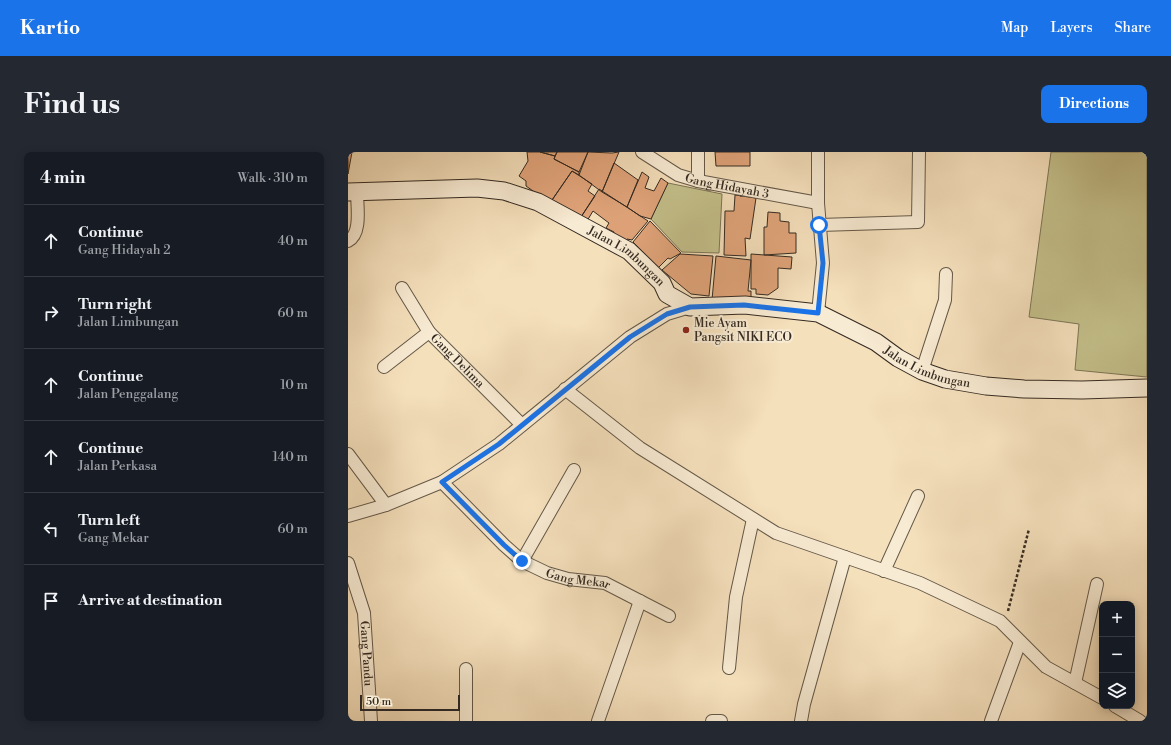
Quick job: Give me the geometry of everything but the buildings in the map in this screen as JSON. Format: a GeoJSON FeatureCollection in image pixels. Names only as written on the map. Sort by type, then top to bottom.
{"type":"FeatureCollection","features":[{"type":"Feature","properties":{"kind":"street","name":"Gang Hidayah 3"},"geometry":{"type":"LineString","coordinates":[[642,152],[678,175],[698,181],[818,203]]}},
{"type":"Feature","properties":{"kind":"street"},"geometry":{"type":"LineString","coordinates":[[698,152],[698,181]]}},
{"type":"Feature","properties":{"kind":"street"},"geometry":{"type":"LineString","coordinates":[[818,152],[818,203],[823,263],[818,313]]}},
{"type":"Feature","properties":{"kind":"street"},"geometry":{"type":"LineString","coordinates":[[819,225],[918,222],[919,152]]}},
{"type":"Feature","properties":{"kind":"street","name":"Jalan Limbungan"},"geometry":{"type":"LineString","coordinates":[[352,192],[477,188],[504,191],[538,202],[630,251],[662,283],[667,294],[690,307],[744,305],[818,313],[876,342],[898,358],[922,371],[945,379],[994,387],[1056,390],[1147,388]]}},
{"type":"Feature","properties":{"kind":"street"},"geometry":{"type":"LineString","coordinates":[[348,241],[352,239],[356,232],[352,192]]}},
{"type":"Feature","properties":{"kind":"street"},"geometry":{"type":"LineString","coordinates":[[922,371],[945,300],[946,274]]}},
{"type":"Feature","properties":{"kind":"street","name":"Gang Delima"},"geometry":{"type":"LineString","coordinates":[[402,288],[429,332],[522,425]]}},
{"type":"Feature","properties":{"kind":"street"},"geometry":{"type":"LineString","coordinates":[[667,294],[667,314]]}},
{"type":"Feature","properties":{"kind":"street"},"geometry":{"type":"LineString","coordinates":[[348,516],[386,505],[442,482],[499,444],[630,337],[667,314],[690,307]]}},
{"type":"Feature","properties":{"kind":"street"},"geometry":{"type":"LineString","coordinates":[[384,367],[429,332]]}},
{"type":"Feature","properties":{"kind":"street"},"geometry":{"type":"LineString","coordinates":[[565,389],[640,448],[776,533],[920,583],[1000,621],[1046,667],[1099,696]]}},
{"type":"Feature","properties":{"kind":"street"},"geometry":{"type":"LineString","coordinates":[[348,454],[386,505]]}},
{"type":"Feature","properties":{"kind":"street"},"geometry":{"type":"LineString","coordinates":[[522,561],[574,470]]}},
{"type":"Feature","properties":{"kind":"street","name":"Gang Mekar"},"geometry":{"type":"LineString","coordinates":[[442,482],[504,545],[522,561],[547,573],[568,579],[605,583],[669,616]]}},
{"type":"Feature","properties":{"kind":"street"},"geometry":{"type":"LineString","coordinates":[[884,571],[918,496]]}},
{"type":"Feature","properties":{"kind":"street"},"geometry":{"type":"LineString","coordinates":[[729,668],[736,597],[753,519]]}},
{"type":"Feature","properties":{"kind":"street"},"geometry":{"type":"LineString","coordinates":[[801,721],[804,704],[845,557]]}},
{"type":"Feature","properties":{"kind":"street","name":"Gang Pandu"},"geometry":{"type":"LineString","coordinates":[[348,563],[364,613],[371,721]]}},
{"type":"Feature","properties":{"kind":"street"},"geometry":{"type":"LineString","coordinates":[[1075,683],[1097,584]]}},
{"type":"Feature","properties":{"kind":"street"},"geometry":{"type":"LineString","coordinates":[[598,721],[640,601]]}},
{"type":"Feature","properties":{"kind":"street"},"geometry":{"type":"LineString","coordinates":[[990,721],[1020,642]]}},
{"type":"Feature","properties":{"kind":"street"},"geometry":{"type":"LineString","coordinates":[[466,668],[466,721]]}},
{"type":"Feature","properties":{"kind":"street"},"geometry":{"type":"LineString","coordinates":[[1120,709],[1140,721]]}},
{"type":"Feature","properties":{"kind":"street"},"geometry":{"type":"LineString","coordinates":[[1144,721],[1147,713]]}},
{"type":"Feature","properties":{"kind":"street"},"geometry":{"type":"LineString","coordinates":[[712,721],[722,721]]}},
{"type":"Feature","properties":{"kind":"path"},"geometry":{"type":"LineString","coordinates":[[1004,625],[1029,529]]}},
{"type":"Feature","properties":{"kind":"shaded area"},"geometry":{"type":"Polygon","coordinates":[[[1051,152],[1147,152],[1147,377],[1075,370],[1079,324],[1029,317],[1051,152]]]}},
{"type":"Feature","properties":{"kind":"shaded area"},"geometry":{"type":"Polygon","coordinates":[[[668,183],[722,194],[719,253],[682,252],[651,219],[668,183]]]}},
{"type":"Feature","properties":{"kind":"place","name":"Mie Ayam Pangsit NIKI ECO"},"geometry":{"type":"Point","coordinates":[686,330]}},
{"type":"Feature","properties":{"kind":"route"},"geometry":{"type":"LineString","coordinates":[[522,561],[504,545],[442,482],[499,444],[630,337],[667,314],[690,307],[744,305],[818,313],[823,263],[819,225]]}}]}
